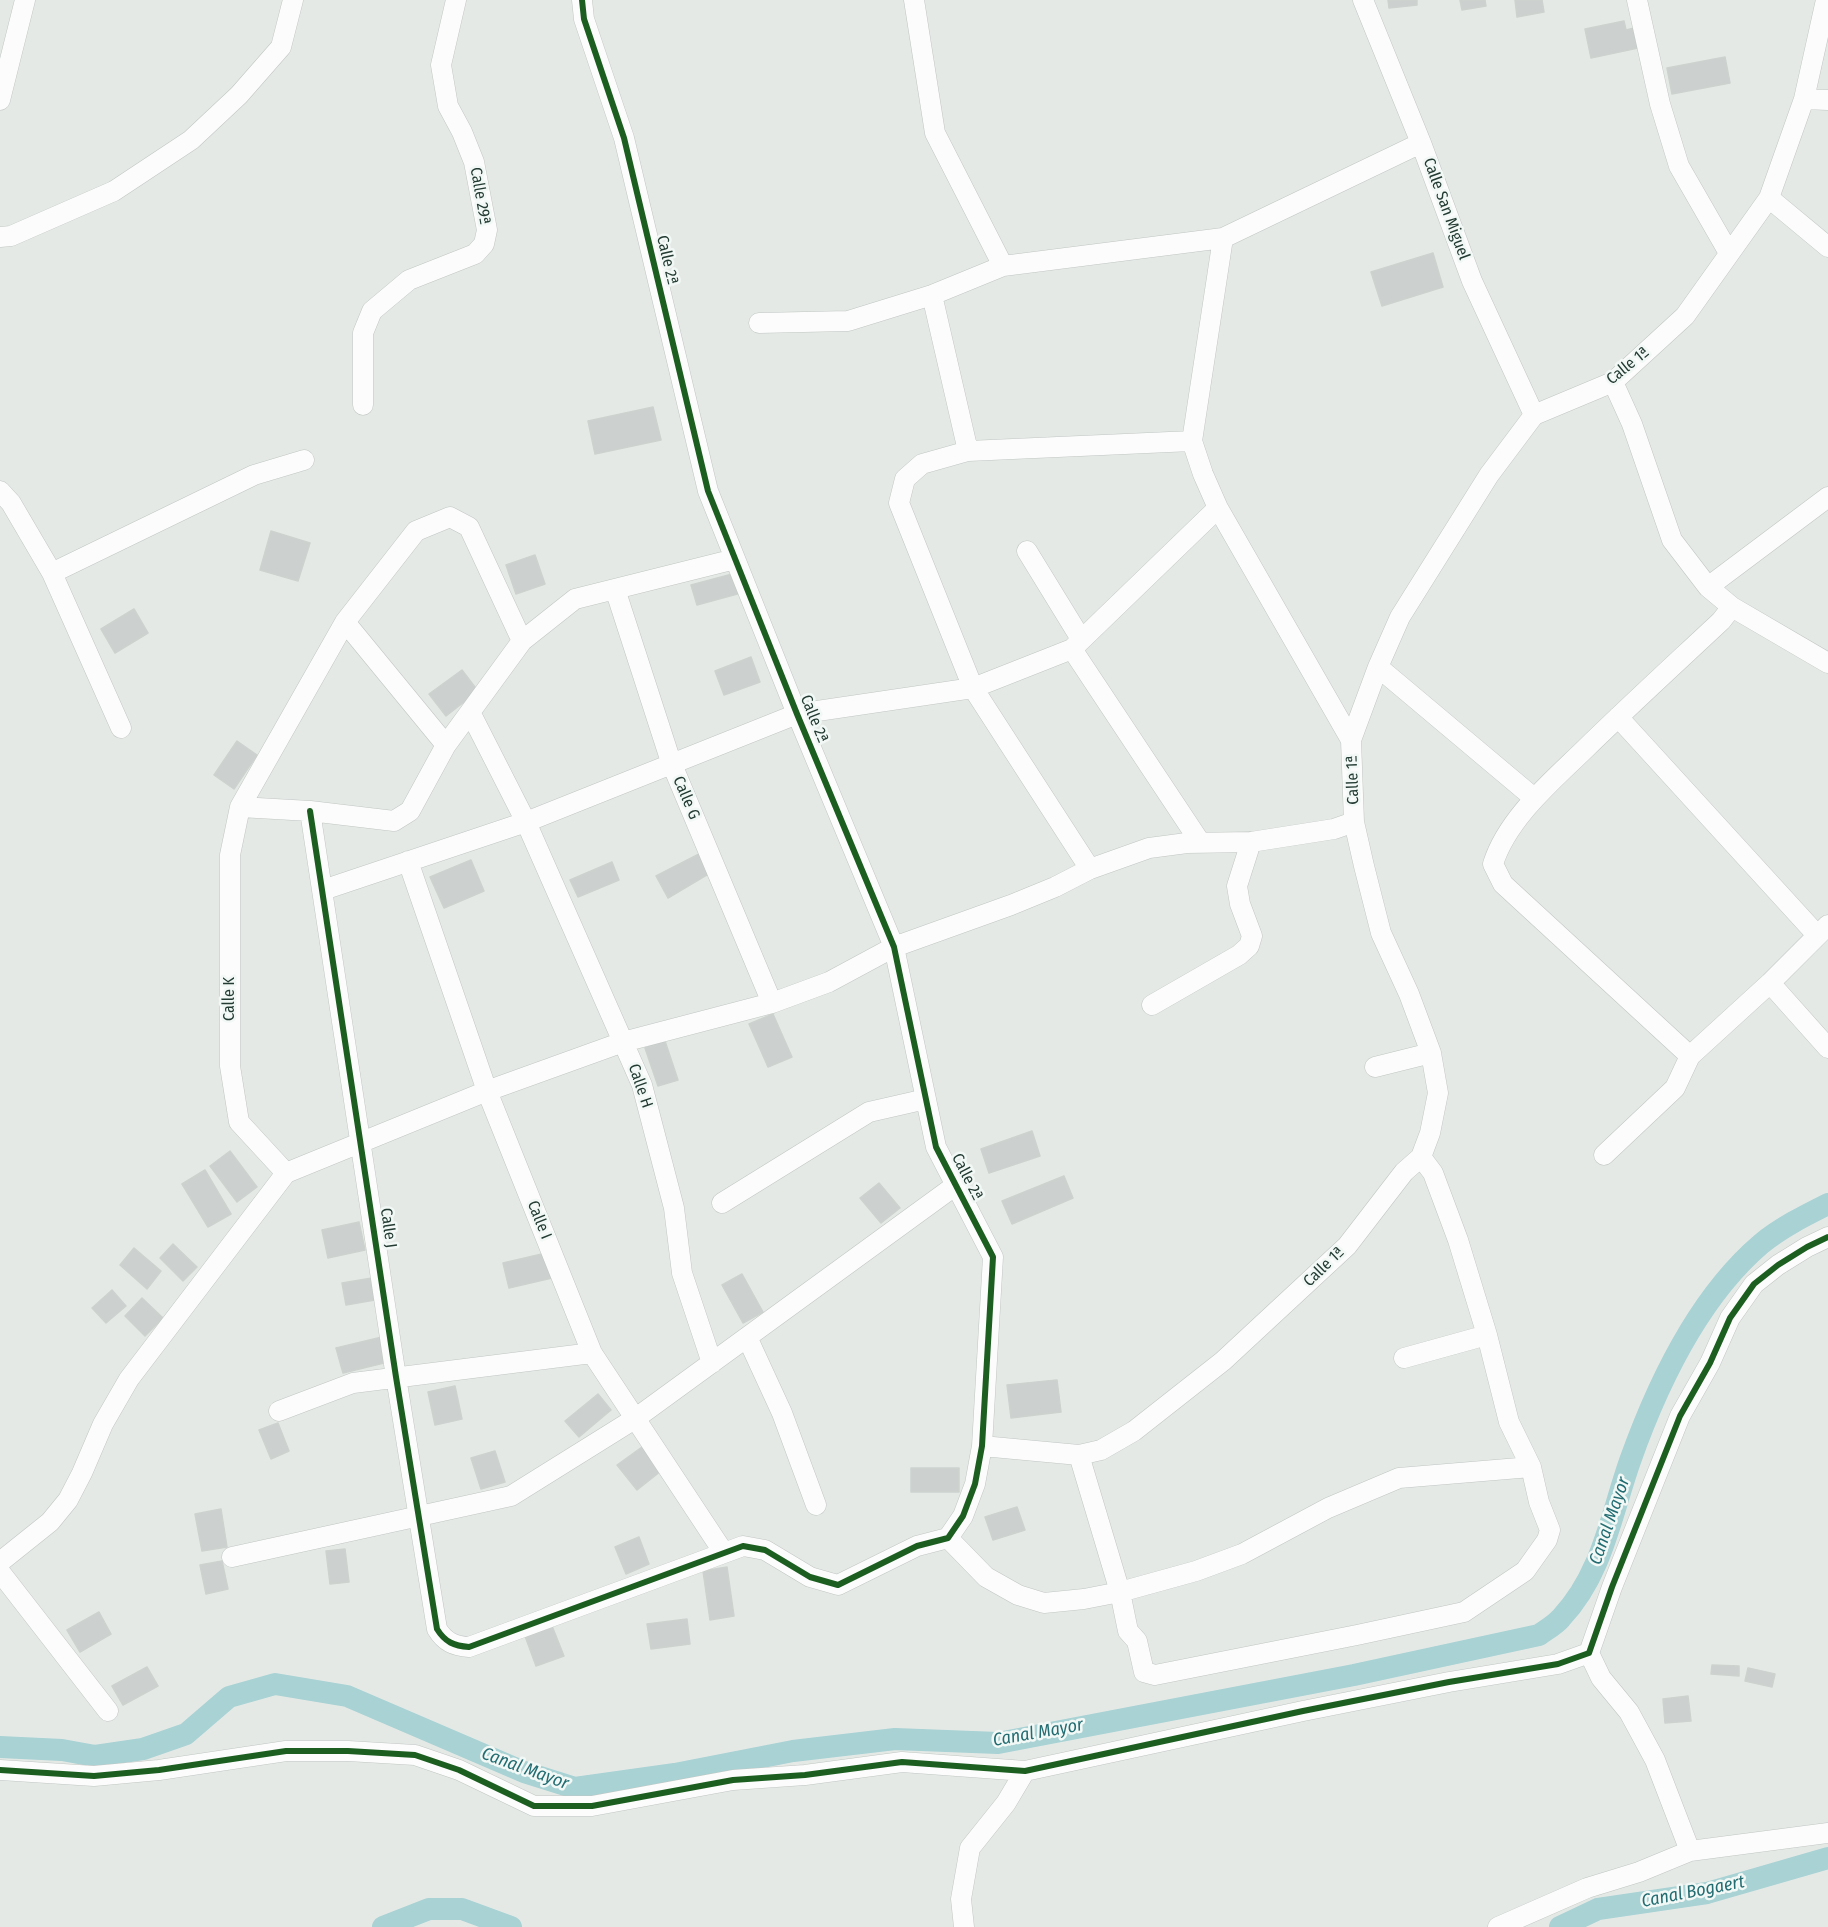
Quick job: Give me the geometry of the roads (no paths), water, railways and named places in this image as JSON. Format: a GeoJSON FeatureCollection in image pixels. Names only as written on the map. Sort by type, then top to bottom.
{"type":"FeatureCollection","features":[{"type":"Feature","properties":{"kind":"street"},"geometry":{"type":"LineString","coordinates":[[0,100],[25,0]]}},
{"type":"Feature","properties":{"kind":"street"},"geometry":{"type":"LineString","coordinates":[[0,237],[11,236],[114,191],[191,140],[239,95],[281,47],[293,0]]}},
{"type":"Feature","properties":{"kind":"street","name":"Calle 29ª"},"geometry":{"type":"LineString","coordinates":[[363,405],[363,333],[372,311],[409,280],[475,254],[484,244],[487,230],[474,162],[448,106],[441,65],[456,0]]}},
{"type":"Feature","properties":{"kind":"street","name":"Calle 2ª"},"geometry":{"type":"LineString","coordinates":[[582,0],[584,19],[624,138],[708,491],[796,714],[894,947],[936,1147],[993,1257],[982,1446],[975,1484],[963,1516],[948,1538]]}},
{"type":"Feature","properties":{"kind":"street"},"geometry":{"type":"LineString","coordinates":[[914,0],[935,133],[1003,266]]}},
{"type":"Feature","properties":{"kind":"street","name":"Calle San Miguel"},"geometry":{"type":"LineString","coordinates":[[1363,0],[1421,143],[1472,281],[1534,415]]}},
{"type":"Feature","properties":{"kind":"street"},"geometry":{"type":"LineString","coordinates":[[1637,0],[1660,104],[1679,166],[1729,253]]}},
{"type":"Feature","properties":{"kind":"street","name":"Calle 1ª"},"geometry":{"type":"LineString","coordinates":[[982,1446],[1079,1455],[1101,1450],[1134,1431],[1223,1361],[1347,1246],[1404,1172],[1421,1156],[1430,1132],[1438,1093],[1431,1053],[1409,994],[1381,933],[1354,822],[1351,740],[1378,667],[1400,617],[1489,475],[1534,415],[1613,382],[1685,316],[1769,198],[1804,99],[1826,0]]}},
{"type":"Feature","properties":{"kind":"street"},"geometry":{"type":"LineString","coordinates":[[1804,99],[1828,100]]}},
{"type":"Feature","properties":{"kind":"street"},"geometry":{"type":"LineString","coordinates":[[759,323],[848,321],[932,295],[1003,266],[1223,238],[1421,143]]}},
{"type":"Feature","properties":{"kind":"street"},"geometry":{"type":"LineString","coordinates":[[1769,198],[1828,247]]}},
{"type":"Feature","properties":{"kind":"street"},"geometry":{"type":"LineString","coordinates":[[1223,238],[1192,441],[1218,508],[1351,740]]}},
{"type":"Feature","properties":{"kind":"street"},"geometry":{"type":"LineString","coordinates":[[932,295],[968,451]]}},
{"type":"Feature","properties":{"kind":"street"},"geometry":{"type":"LineString","coordinates":[[1613,382],[1635,434],[1672,540],[1708,587],[1732,607],[1828,663]]}},
{"type":"Feature","properties":{"kind":"street"},"geometry":{"type":"LineString","coordinates":[[1090,869],[974,688],[899,503],[905,479],[922,464],[968,451],[1192,441]]}},
{"type":"Feature","properties":{"kind":"street"},"geometry":{"type":"LineString","coordinates":[[52,573],[254,476],[304,460]]}},
{"type":"Feature","properties":{"kind":"street"},"geometry":{"type":"LineString","coordinates":[[0,491],[11,503],[52,573],[121,728]]}},
{"type":"Feature","properties":{"kind":"street"},"geometry":{"type":"LineString","coordinates":[[1708,587],[1828,497]]}},
{"type":"Feature","properties":{"kind":"street"},"geometry":{"type":"LineString","coordinates":[[322,890],[526,822],[671,762],[796,714],[974,688],[1077,644],[1218,508]]}},
{"type":"Feature","properties":{"kind":"street","name":"Calle K"},"geometry":{"type":"LineString","coordinates":[[286,1173],[239,1122],[230,1066],[230,855],[240,807],[345,622],[416,531],[450,517],[469,527],[522,641]]}},
{"type":"Feature","properties":{"kind":"street"},"geometry":{"type":"LineString","coordinates":[[1027,551],[1077,644],[1200,842]]}},
{"type":"Feature","properties":{"kind":"street"},"geometry":{"type":"LineString","coordinates":[[240,807],[310,811],[394,821],[406,816],[414,806],[446,745],[522,641],[575,599],[735,559]]}},
{"type":"Feature","properties":{"kind":"street","name":"Calle G"},"geometry":{"type":"LineString","coordinates":[[615,589],[671,762],[772,1003]]}},
{"type":"Feature","properties":{"kind":"street"},"geometry":{"type":"LineString","coordinates":[[1690,1056],[1503,884],[1493,864],[1498,847],[1534,798],[1721,621],[1732,607]]}},
{"type":"Feature","properties":{"kind":"street"},"geometry":{"type":"LineString","coordinates":[[345,622],[446,745]]}},
{"type":"Feature","properties":{"kind":"street"},"geometry":{"type":"LineString","coordinates":[[1378,667],[1534,798]]}},
{"type":"Feature","properties":{"kind":"street","name":"Calle H"},"geometry":{"type":"LineString","coordinates":[[470,712],[526,822],[642,1085],[674,1208],[682,1273],[712,1363]]}},
{"type":"Feature","properties":{"kind":"street"},"geometry":{"type":"LineString","coordinates":[[1604,1155],[1675,1088],[1690,1056],[1770,983],[1822,930],[1618,717]]}},
{"type":"Feature","properties":{"kind":"street","name":"Calle J"},"geometry":{"type":"LineString","coordinates":[[310,811],[396,1377],[437,1629],[450,1644],[468,1647],[724,1553]]}},
{"type":"Feature","properties":{"kind":"street"},"geometry":{"type":"LineString","coordinates":[[0,1562],[50,1522],[68,1500],[103,1424],[129,1378],[286,1173],[487,1091],[623,1042],[772,1003],[829,982],[894,947],[1011,905],[1055,887],[1090,869],[1149,848],[1200,842],[1251,842],[1334,829],[1354,822]]}},
{"type":"Feature","properties":{"kind":"street"},"geometry":{"type":"LineString","coordinates":[[1152,1005],[1239,955],[1249,946],[1252,936],[1240,904],[1237,885],[1251,842]]}},
{"type":"Feature","properties":{"kind":"street","name":"Calle I"},"geometry":{"type":"LineString","coordinates":[[408,861],[487,1091],[592,1353],[724,1553]]}},
{"type":"Feature","properties":{"kind":"street"},"geometry":{"type":"LineString","coordinates":[[1770,983],[1828,1048]]}},
{"type":"Feature","properties":{"kind":"street"},"geometry":{"type":"LineString","coordinates":[[1375,1067],[1431,1053]]}},
{"type":"Feature","properties":{"kind":"street"},"geometry":{"type":"LineString","coordinates":[[722,1203],[869,1112],[926,1099]]}},
{"type":"Feature","properties":{"kind":"street"},"geometry":{"type":"LineString","coordinates":[[1079,1455],[1120,1592],[1128,1631],[1137,1641],[1144,1672],[1155,1675],[1464,1612],[1525,1571],[1547,1540],[1550,1530],[1539,1502],[1531,1467],[1509,1422],[1487,1335],[1443,1197],[1433,1173],[1421,1156]]}},
{"type":"Feature","properties":{"kind":"street"},"geometry":{"type":"LineString","coordinates":[[232,1557],[511,1496],[636,1418],[956,1185]]}},
{"type":"Feature","properties":{"kind":"street"},"geometry":{"type":"LineString","coordinates":[[1690,1851],[1655,1761],[1629,1712],[1601,1678],[1589,1653],[1612,1587],[1680,1416],[1710,1363],[1730,1318],[1754,1284],[1797,1253],[1828,1237]]}},
{"type":"Feature","properties":{"kind":"street"},"geometry":{"type":"LineString","coordinates":[[1404,1358],[1487,1335]]}},
{"type":"Feature","properties":{"kind":"street"},"geometry":{"type":"LineString","coordinates":[[747,1337],[782,1413],[816,1505]]}},
{"type":"Feature","properties":{"kind":"street"},"geometry":{"type":"LineString","coordinates":[[279,1411],[353,1383],[592,1353]]}},
{"type":"Feature","properties":{"kind":"street"},"geometry":{"type":"LineString","coordinates":[[724,1553],[743,1546],[765,1550],[810,1577],[838,1585],[917,1546],[948,1538],[986,1577],[1018,1595],[1044,1603],[1120,1592],[1196,1571],[1242,1554],[1328,1508],[1399,1478],[1531,1467]]}},
{"type":"Feature","properties":{"kind":"street"},"geometry":{"type":"LineString","coordinates":[[0,1572],[108,1710]]}},
{"type":"Feature","properties":{"kind":"street"},"geometry":{"type":"LineString","coordinates":[[0,1770],[94,1776],[159,1770],[286,1751],[348,1751],[415,1755],[459,1770],[534,1806],[592,1806],[733,1780],[902,1762],[1025,1771],[1314,1709],[1449,1682],[1558,1664],[1589,1653]]}},
{"type":"Feature","properties":{"kind":"street"},"geometry":{"type":"LineString","coordinates":[[964,1927],[961,1899],[970,1848],[1006,1803],[1025,1771]]}},
{"type":"Feature","properties":{"kind":"street"},"geometry":{"type":"LineString","coordinates":[[1498,1927],[1587,1888],[1639,1872],[1690,1851],[1828,1833]]}},
{"type":"Feature","properties":{"kind":"waterway","name":"Canal Mayor"},"geometry":{"type":"LineString","coordinates":[[0,1747],[62,1750],[95,1756],[143,1749],[186,1734],[229,1697],[275,1684],[347,1696],[524,1772],[575,1788],[675,1774],[793,1751],[895,1739],[998,1743],[1354,1675],[1539,1635],[1561,1618],[1575,1601],[1596,1564],[1630,1461],[1653,1402],[1699,1316],[1739,1265],[1761,1244],[1785,1227],[1828,1204]]}},
{"type":"Feature","properties":{"kind":"waterway","name":"Canal Bogaert"},"geometry":{"type":"LineString","coordinates":[[1560,1927],[1598,1909],[1707,1893],[1828,1858]]}},
{"type":"Feature","properties":{"kind":"waterway"},"geometry":{"type":"LineString","coordinates":[[383,1927],[429,1909],[462,1909],[511,1927]]}}]}
